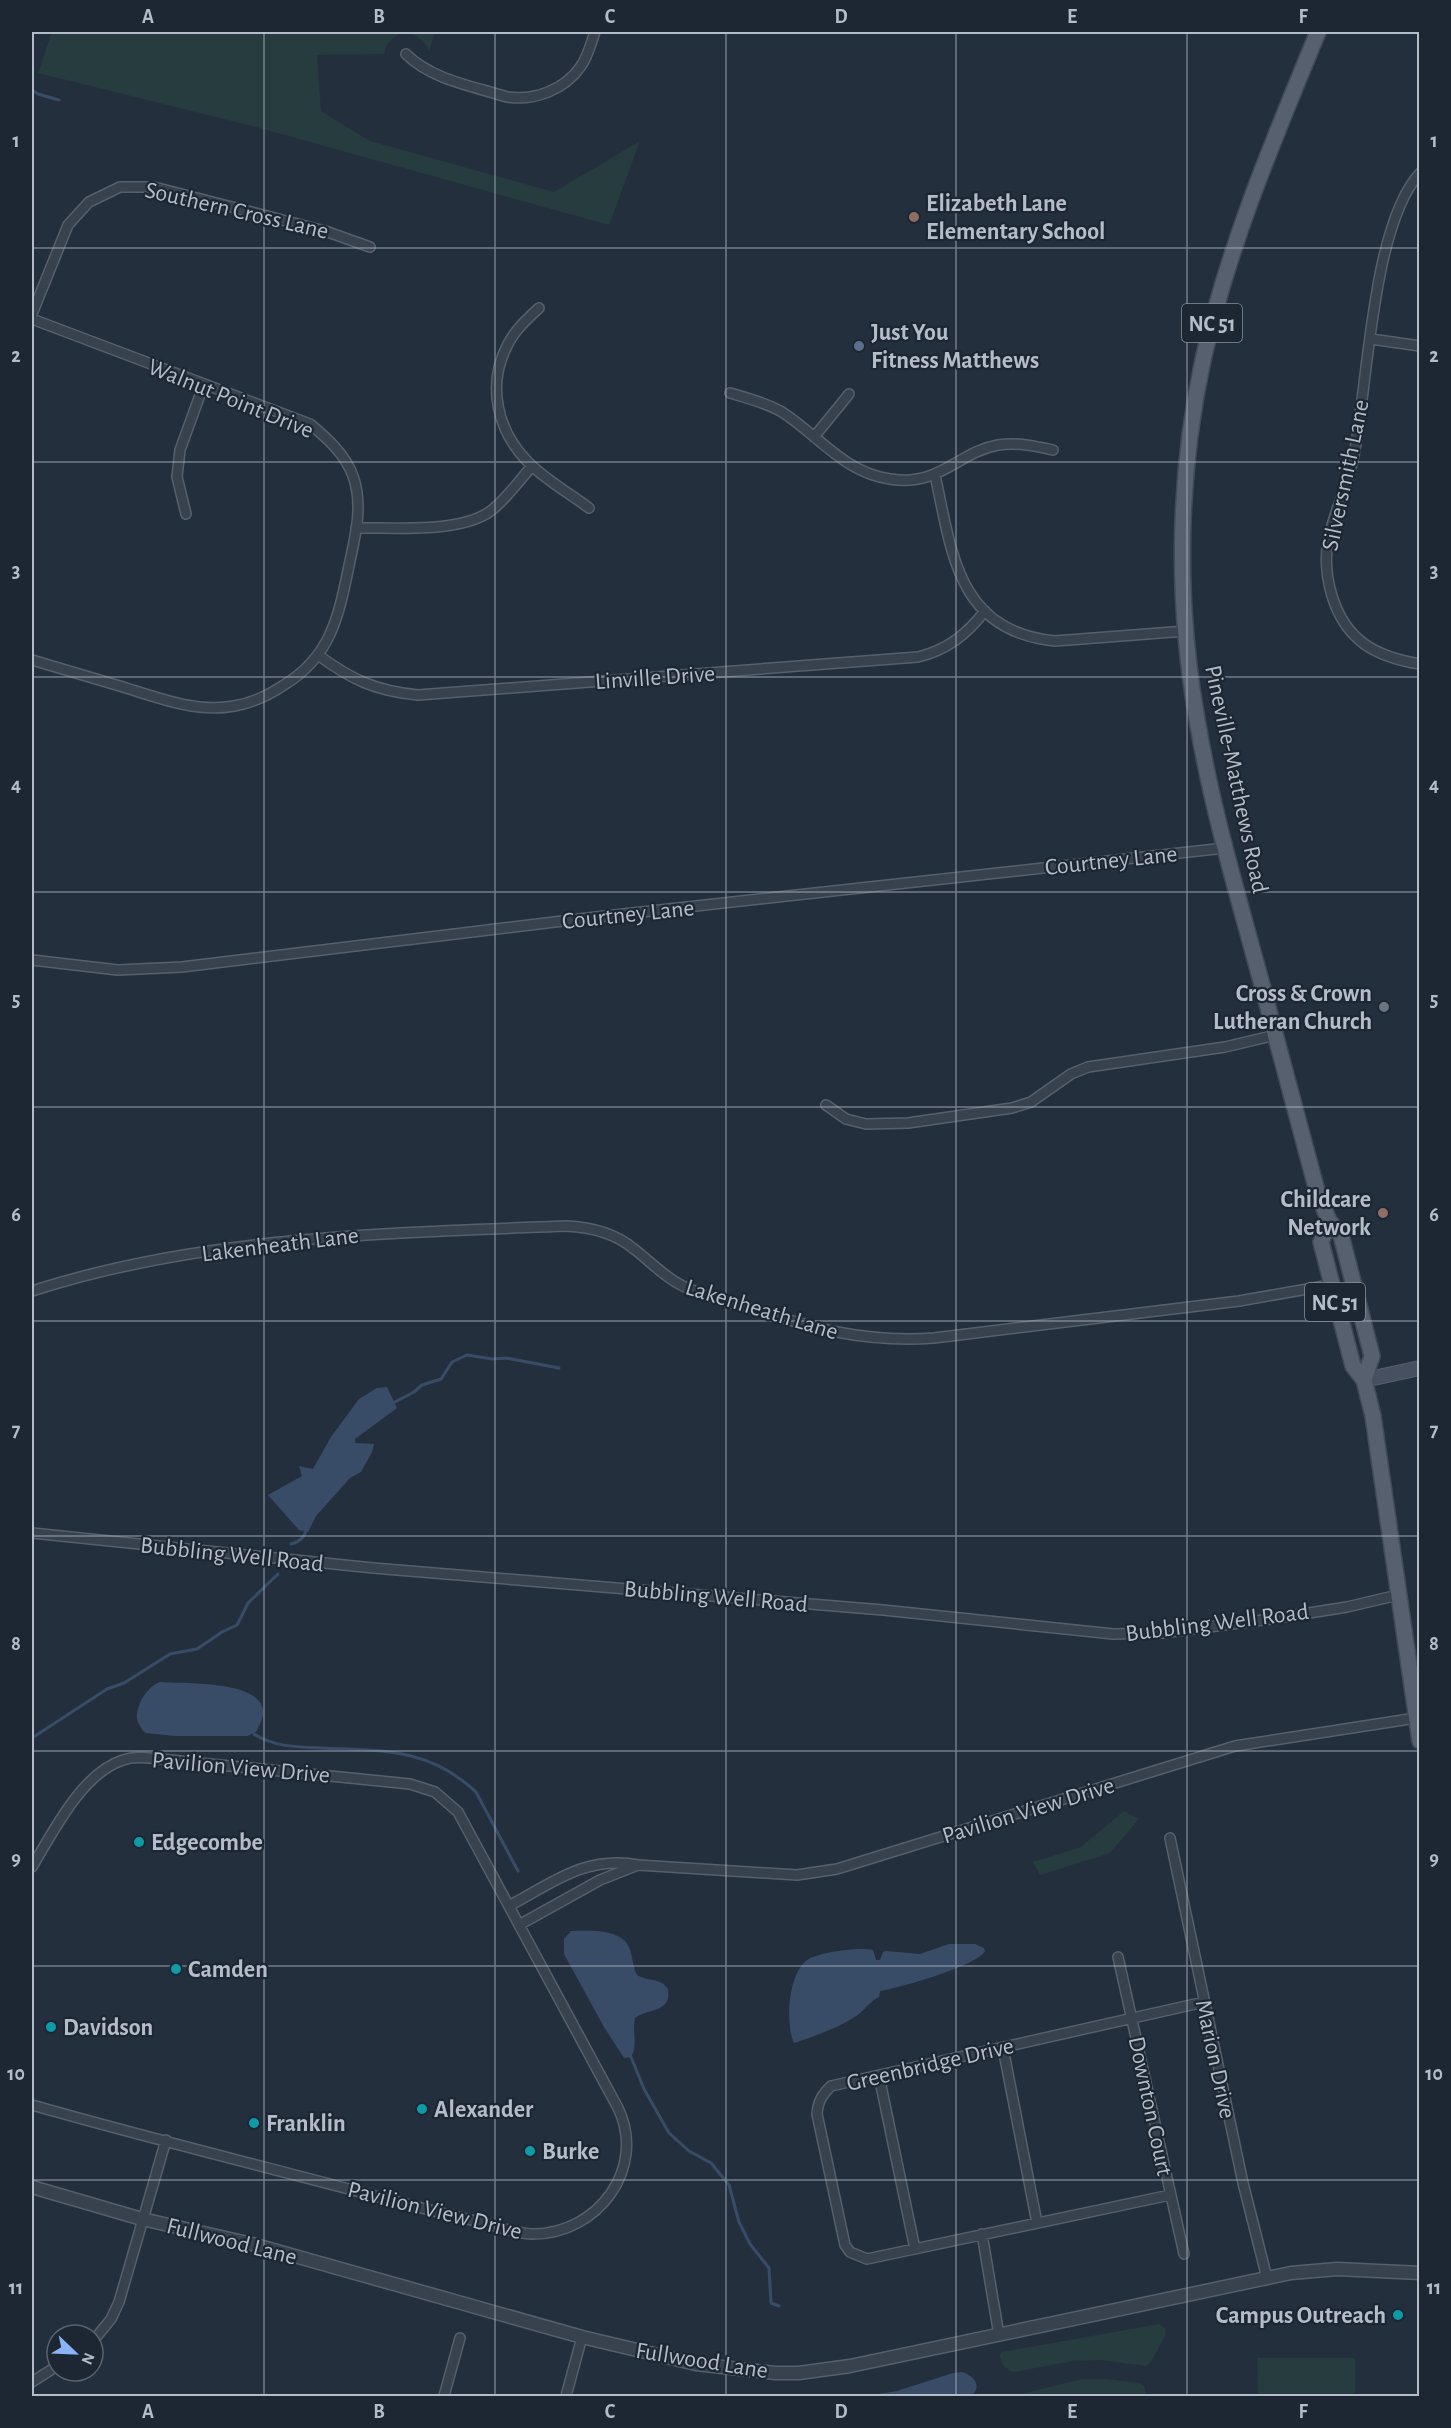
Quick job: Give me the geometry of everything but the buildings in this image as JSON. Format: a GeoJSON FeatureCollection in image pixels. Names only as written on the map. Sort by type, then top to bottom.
{"type":"FeatureCollection","features":[{"type":"Feature","properties":{"kind":"main road","name":"Pineville-Matthews Road"},"geometry":{"type":"LineString","coordinates":[[1318,32],[1244,217],[1221,288],[1203,363],[1190,441],[1183,547],[1186,631],[1197,724],[1224,848],[1317,1191],[1329,1221],[1341,1235],[1372,1356],[1364,1380]]}},
{"type":"Feature","properties":{"kind":"main road","name":"NC 51"},"geometry":{"type":"LineString","coordinates":[[1329,1221],[1321,1242],[1330,1285],[1353,1366],[1364,1380],[1373,1416],[1419,1741]]}},
{"type":"Feature","properties":{"kind":"main road"},"geometry":{"type":"LineString","coordinates":[[1364,1380],[1419,1368]]}},
{"type":"Feature","properties":{"kind":"street"},"geometry":{"type":"LineString","coordinates":[[406,54],[418,66],[430,73],[507,97],[535,98],[568,80],[580,67],[595,32]]}},
{"type":"Feature","properties":{"kind":"street","name":"Silversmith Lane"},"geometry":{"type":"LineString","coordinates":[[1419,173],[1403,195],[1396,213],[1381,276],[1354,454],[1327,539],[1326,566],[1339,613],[1355,637],[1381,655],[1419,664]]}},
{"type":"Feature","properties":{"kind":"street","name":"Southern Cross Lane"},"geometry":{"type":"LineString","coordinates":[[32,317],[68,225],[89,202],[120,187],[154,187],[326,231],[370,247]]}},
{"type":"Feature","properties":{"kind":"street"},"geometry":{"type":"LineString","coordinates":[[539,308],[522,324],[507,346],[499,368],[496,402],[506,432],[519,453],[532,466],[589,508]]}},
{"type":"Feature","properties":{"kind":"street","name":"Walnut Point Drive"},"geometry":{"type":"LineString","coordinates":[[32,317],[310,424],[340,453],[353,476],[358,507],[356,528],[338,614],[327,643],[301,673],[277,690],[251,702],[224,708],[202,708],[167,700],[32,660]]}},
{"type":"Feature","properties":{"kind":"street"},"geometry":{"type":"LineString","coordinates":[[1371,339],[1419,346]]}},
{"type":"Feature","properties":{"kind":"street"},"geometry":{"type":"LineString","coordinates":[[186,514],[179,493],[177,477],[180,450],[204,384]]}},
{"type":"Feature","properties":{"kind":"street"},"geometry":{"type":"LineString","coordinates":[[730,393],[779,410],[845,462],[870,475],[908,481],[935,475],[997,445],[1026,444],[1053,450]]}},
{"type":"Feature","properties":{"kind":"street"},"geometry":{"type":"LineString","coordinates":[[814,437],[849,394]]}},
{"type":"Feature","properties":{"kind":"street"},"geometry":{"type":"LineString","coordinates":[[356,528],[437,526],[457,524],[477,518],[490,512],[505,498],[532,466]]}},
{"type":"Feature","properties":{"kind":"street"},"geometry":{"type":"LineString","coordinates":[[935,475],[955,564],[966,588],[985,612],[1008,628],[1039,639],[1055,640],[1186,631]]}},
{"type":"Feature","properties":{"kind":"street","name":"Linville Drive"},"geometry":{"type":"LineString","coordinates":[[318,655],[337,669],[365,684],[397,693],[418,695],[918,657],[934,653],[957,641],[985,612]]}},
{"type":"Feature","properties":{"kind":"street","name":"Courtney Lane"},"geometry":{"type":"LineString","coordinates":[[32,960],[118,970],[182,967],[596,917],[1224,848]]}},
{"type":"Feature","properties":{"kind":"street"},"geometry":{"type":"LineString","coordinates":[[826,1106],[846,1119],[866,1124],[887,1124],[1012,1108],[1031,1102],[1071,1074],[1088,1067],[1225,1047],[1276,1035]]}},
{"type":"Feature","properties":{"kind":"street","name":"Lakenheath Lane"},"geometry":{"type":"LineString","coordinates":[[32,1291],[90,1273],[195,1254],[284,1242],[362,1234],[566,1226],[592,1229],[622,1241],[663,1275],[694,1291],[811,1328],[849,1336],[890,1340],[934,1338],[1239,1301],[1330,1285]]}},
{"type":"Feature","properties":{"kind":"street","name":"Bubbling Well Road"},"geometry":{"type":"LineString","coordinates":[[32,1533],[373,1568],[883,1610],[1113,1634],[1162,1633],[1271,1619],[1347,1607],[1398,1595]]}},
{"type":"Feature","properties":{"kind":"street","name":"Pavilion View Drive"},"geometry":{"type":"LineString","coordinates":[[509,1906],[563,1877],[591,1866],[619,1862],[638,1866],[797,1875],[837,1869],[1235,1746],[1416,1718]]}},
{"type":"Feature","properties":{"kind":"street","name":"Pavilion View Drive"},"geometry":{"type":"LineString","coordinates":[[32,1867],[89,1782],[100,1771],[131,1758],[410,1784],[435,1792],[458,1812],[618,2108],[626,2133],[627,2150],[621,2178],[610,2195],[580,2220],[549,2231],[523,2233],[32,2105]]}},
{"type":"Feature","properties":{"kind":"street","name":"Marion Drive"},"geometry":{"type":"LineString","coordinates":[[1170,1838],[1243,2183],[1267,2278]]}},
{"type":"Feature","properties":{"kind":"street","name":"Pavilion View Drive"},"geometry":{"type":"LineString","coordinates":[[519,1925],[600,1880],[638,1866]]}},
{"type":"Feature","properties":{"kind":"street","name":"Downton Court"},"geometry":{"type":"LineString","coordinates":[[1118,1957],[1184,2254]]}},
{"type":"Feature","properties":{"kind":"street","name":"Greenbridge Drive"},"geometry":{"type":"LineString","coordinates":[[1170,2195],[867,2259],[850,2252],[845,2245],[817,2114],[818,2102],[831,2086],[1204,2002]]}},
{"type":"Feature","properties":{"kind":"street"},"geometry":{"type":"LineString","coordinates":[[1003,2048],[1037,2223]]}},
{"type":"Feature","properties":{"kind":"street"},"geometry":{"type":"LineString","coordinates":[[879,2076],[915,2249]]}},
{"type":"Feature","properties":{"kind":"street"},"geometry":{"type":"LineString","coordinates":[[105,2326],[119,2302],[166,2140]]}},
{"type":"Feature","properties":{"kind":"street","name":"Fullwood Lane"},"geometry":{"type":"LineString","coordinates":[[32,2187],[142,2219],[252,2244],[582,2337],[696,2364],[774,2373],[799,2373],[850,2366],[1292,2273],[1337,2269],[1419,2273]]}},
{"type":"Feature","properties":{"kind":"street"},"geometry":{"type":"LineString","coordinates":[[982,2234],[999,2335]]}},
{"type":"Feature","properties":{"kind":"street"},"geometry":{"type":"LineString","coordinates":[[566,2397],[582,2337]]}},
{"type":"Feature","properties":{"kind":"street"},"geometry":{"type":"LineString","coordinates":[[444,2397],[460,2338]]}},
{"type":"Feature","properties":{"kind":"street"},"geometry":{"type":"LineString","coordinates":[[32,2382],[45,2374]]}},
{"type":"Feature","properties":{"kind":"green space"},"geometry":{"type":"Polygon","coordinates":[[[52,32],[125,34],[127,32],[435,32],[429,51],[417,37],[401,34],[390,41],[384,54],[317,55],[321,111],[370,141],[554,192],[640,141],[609,225],[256,127],[38,73],[52,32]]]}},
{"type":"Feature","properties":{"kind":"green space"},"geometry":{"type":"Polygon","coordinates":[[[1124,1811],[1139,1819],[1110,1853],[1040,1875],[1033,1862],[1081,1847],[1124,1811]]]}},
{"type":"Feature","properties":{"kind":"green space"},"geometry":{"type":"Polygon","coordinates":[[[1159,2324],[1165,2328],[1166,2334],[1151,2362],[1146,2366],[1100,2360],[1073,2361],[1014,2372],[1004,2366],[1000,2358],[1002,2352],[1159,2324]]]}},
{"type":"Feature","properties":{"kind":"green space"},"geometry":{"type":"Polygon","coordinates":[[[1257,2358],[1355,2358],[1355,2396],[1258,2396],[1257,2358]]]}},
{"type":"Feature","properties":{"kind":"green space"},"geometry":{"type":"Polygon","coordinates":[[[1082,2379],[1140,2383],[1144,2386],[1146,2396],[1021,2396],[1025,2393],[1082,2379]]]}},
{"type":"Feature","properties":{"kind":"water"},"geometry":{"type":"Polygon","coordinates":[[[387,1387],[397,1408],[355,1439],[355,1443],[374,1444],[361,1472],[350,1478],[316,1516],[308,1532],[299,1530],[268,1495],[302,1476],[299,1466],[313,1469],[331,1437],[359,1399],[377,1388],[387,1387]]]}},
{"type":"Feature","properties":{"kind":"water"},"geometry":{"type":"Polygon","coordinates":[[[160,1682],[235,1688],[249,1693],[258,1700],[263,1716],[256,1732],[247,1736],[175,1736],[146,1733],[137,1720],[138,1707],[147,1691],[160,1682]]]}},
{"type":"Feature","properties":{"kind":"water"},"geometry":{"type":"Polygon","coordinates":[[[571,1931],[594,1931],[619,1936],[629,1947],[637,1975],[658,1981],[668,1989],[668,1997],[663,2006],[635,2018],[634,2049],[631,2057],[624,2058],[604,2027],[564,1954],[564,1939],[571,1931]]]}},
{"type":"Feature","properties":{"kind":"water"},"geometry":{"type":"Polygon","coordinates":[[[949,1944],[975,1944],[984,1948],[985,1951],[979,1957],[953,1969],[903,1986],[880,1991],[879,1997],[845,2023],[794,2043],[790,2023],[790,1998],[797,1974],[809,1959],[831,1952],[867,1949],[873,1950],[876,1960],[880,1960],[883,1952],[886,1951],[920,1954],[949,1944]]]}},
{"type":"Feature","properties":{"kind":"water"},"geometry":{"type":"Polygon","coordinates":[[[962,2372],[976,2382],[975,2392],[971,2396],[866,2396],[897,2391],[962,2372]]]}},
{"type":"Feature","properties":{"kind":"waterway"},"geometry":{"type":"LineString","coordinates":[[32,90],[59,100]]}},
{"type":"Feature","properties":{"kind":"waterway"},"geometry":{"type":"LineString","coordinates":[[391,1404],[422,1385],[441,1379],[452,1362],[467,1355],[492,1359],[506,1358],[559,1368]]}},
{"type":"Feature","properties":{"kind":"waterway"},"geometry":{"type":"LineString","coordinates":[[291,1544],[301,1539],[306,1529]]}},
{"type":"Feature","properties":{"kind":"waterway"},"geometry":{"type":"LineString","coordinates":[[32,1738],[107,1689],[124,1683],[170,1654],[197,1649],[237,1625],[248,1603],[278,1574]]}},
{"type":"Feature","properties":{"kind":"waterway"},"geometry":{"type":"LineString","coordinates":[[254,1734],[270,1742],[286,1746],[403,1754],[440,1767],[458,1777],[476,1792],[518,1871]]}},
{"type":"Feature","properties":{"kind":"waterway"},"geometry":{"type":"LineString","coordinates":[[631,2057],[644,2089],[669,2133],[689,2151],[711,2163],[729,2185],[739,2222],[750,2244],[769,2268],[771,2303],[779,2306]]}},
{"type":"Feature","properties":{"kind":"place","name":"Elizabeth Lane Elementary School"},"geometry":{"type":"Point","coordinates":[914,217]}},
{"type":"Feature","properties":{"kind":"place","name":"Just You Fitness Matthews"},"geometry":{"type":"Point","coordinates":[859,346]}},
{"type":"Feature","properties":{"kind":"place","name":"Cross & Crown Lutheran Church"},"geometry":{"type":"Point","coordinates":[1384,1007]}},
{"type":"Feature","properties":{"kind":"place","name":"Childcare Network"},"geometry":{"type":"Point","coordinates":[1383,1213]}},
{"type":"Feature","properties":{"kind":"place","name":"Edgecombe"},"geometry":{"type":"Point","coordinates":[139,1842]}},
{"type":"Feature","properties":{"kind":"place","name":"Camden"},"geometry":{"type":"Point","coordinates":[176,1969]}},
{"type":"Feature","properties":{"kind":"place","name":"Davidson"},"geometry":{"type":"Point","coordinates":[51,2027]}},
{"type":"Feature","properties":{"kind":"place","name":"Alexander"},"geometry":{"type":"Point","coordinates":[422,2109]}},
{"type":"Feature","properties":{"kind":"place","name":"Franklin"},"geometry":{"type":"Point","coordinates":[254,2123]}},
{"type":"Feature","properties":{"kind":"place","name":"Burke"},"geometry":{"type":"Point","coordinates":[530,2151]}},
{"type":"Feature","properties":{"kind":"place","name":"Campus Outreach"},"geometry":{"type":"Point","coordinates":[1398,2315]}}]}
